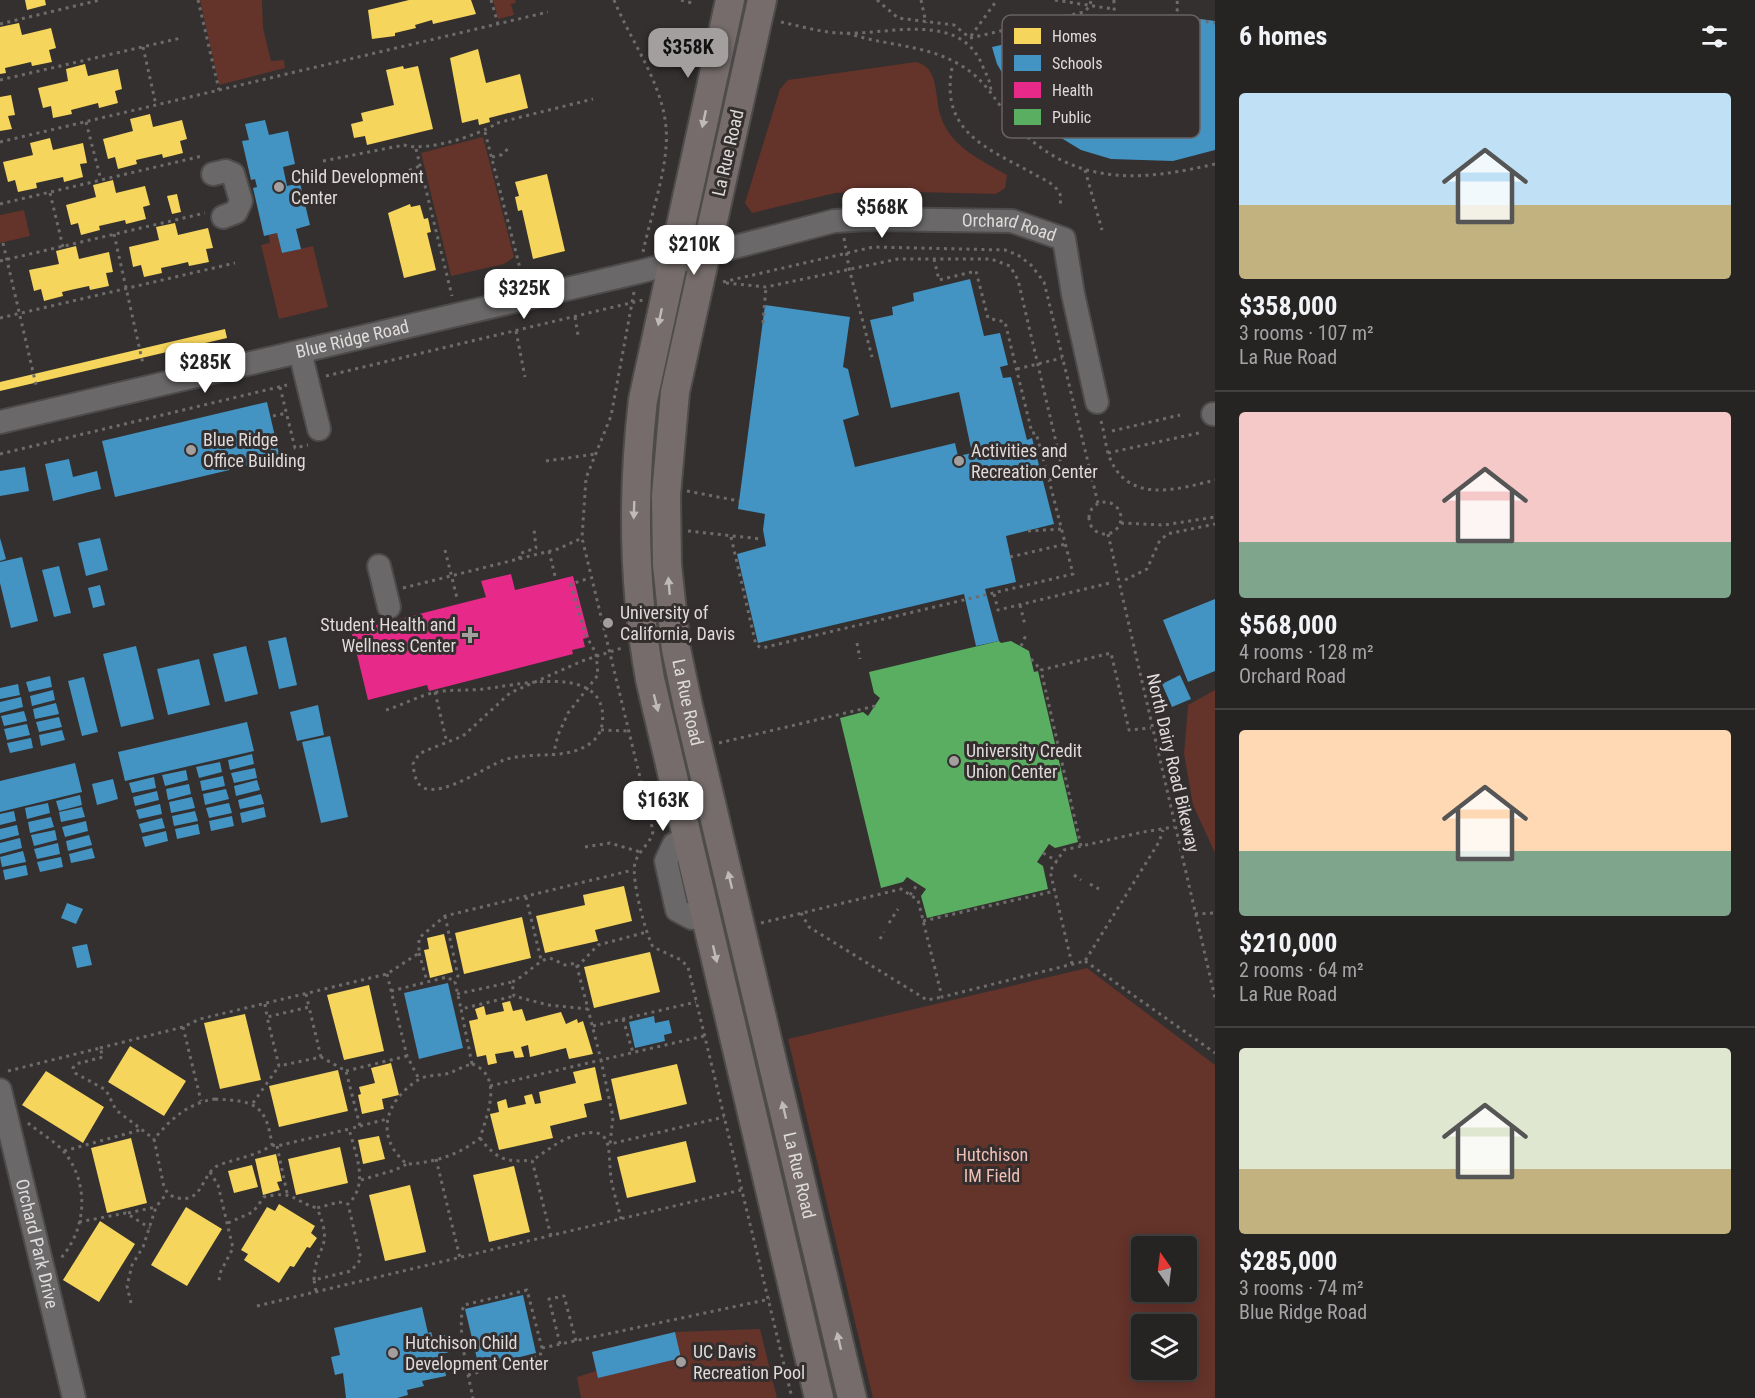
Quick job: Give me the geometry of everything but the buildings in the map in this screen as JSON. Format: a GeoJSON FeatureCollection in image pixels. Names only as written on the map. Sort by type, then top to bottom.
{"type":"FeatureCollection","features":[{"type":"Feature","properties":{"kind":"main road","name":"La Rue Road"},"geometry":{"type":"LineString","coordinates":[[730,0],[643,400],[636,463],[634,521],[641,627],[650,679],[819,1398]]}},
{"type":"Feature","properties":{"kind":"main road","name":"La Rue Road"},"geometry":{"type":"LineString","coordinates":[[762,0],[704,253],[675,392],[666,495],[670,602],[688,706],[852,1398]]}},
{"type":"Feature","properties":{"kind":"street"},"geometry":{"type":"LineString","coordinates":[[211,164],[233,174],[241,201],[236,212],[217,214]]}},
{"type":"Feature","properties":{"kind":"street","name":"Orchard Road"},"geometry":{"type":"LineString","coordinates":[[704,253],[819,224],[850,219],[1012,221],[1064,239],[1073,294],[1097,402]]}},
{"type":"Feature","properties":{"kind":"street","name":"Blue Ridge Road"},"geometry":{"type":"LineString","coordinates":[[0,422],[639,272],[704,253]]}},
{"type":"Feature","properties":{"kind":"street"},"geometry":{"type":"LineString","coordinates":[[300,352],[316,436]]}},
{"type":"Feature","properties":{"kind":"street"},"geometry":{"type":"LineString","coordinates":[[379,566],[387,600]]}},
{"type":"Feature","properties":{"kind":"street","name":"Orchard Park Drive"},"geometry":{"type":"LineString","coordinates":[[4,1080],[74,1398]]}},
{"type":"Feature","properties":{"kind":"path"},"geometry":{"type":"LineString","coordinates":[[0,24],[100,0]]}},
{"type":"Feature","properties":{"kind":"path"},"geometry":{"type":"LineString","coordinates":[[198,0],[219,90]]}},
{"type":"Feature","properties":{"kind":"path"},"geometry":{"type":"LineString","coordinates":[[491,0],[498,24]]}},
{"type":"Feature","properties":{"kind":"path"},"geometry":{"type":"LineString","coordinates":[[614,0],[652,76],[665,121],[666,147],[643,253]]}},
{"type":"Feature","properties":{"kind":"path"},"geometry":{"type":"LineString","coordinates":[[681,0],[692,3]]}},
{"type":"Feature","properties":{"kind":"path"},"geometry":{"type":"LineString","coordinates":[[877,0],[898,18],[954,26],[970,38],[1002,31]]}},
{"type":"Feature","properties":{"kind":"path"},"geometry":{"type":"LineString","coordinates":[[921,0],[926,23]]}},
{"type":"Feature","properties":{"kind":"path"},"geometry":{"type":"LineString","coordinates":[[970,38],[997,0]]}},
{"type":"Feature","properties":{"kind":"path"},"geometry":{"type":"LineString","coordinates":[[1055,0],[1113,9]]}},
{"type":"Feature","properties":{"kind":"path"},"geometry":{"type":"LineString","coordinates":[[1070,15],[1083,12],[1090,6],[1091,0]]}},
{"type":"Feature","properties":{"kind":"path"},"geometry":{"type":"LineString","coordinates":[[1114,0],[1113,9],[1115,15]]}},
{"type":"Feature","properties":{"kind":"path"},"geometry":{"type":"LineString","coordinates":[[1176,15],[1177,0]]}},
{"type":"Feature","properties":{"kind":"path"},"geometry":{"type":"LineString","coordinates":[[0,142],[548,12]]}},
{"type":"Feature","properties":{"kind":"path"},"geometry":{"type":"LineString","coordinates":[[1200,21],[1215,23]]}},
{"type":"Feature","properties":{"kind":"path"},"geometry":{"type":"LineString","coordinates":[[781,22],[822,31],[847,33],[950,32],[967,41],[975,49],[991,83],[991,93]]}},
{"type":"Feature","properties":{"kind":"path"},"geometry":{"type":"LineString","coordinates":[[847,33],[868,40],[910,45],[940,55],[971,72],[1002,107]]}},
{"type":"Feature","properties":{"kind":"path"},"geometry":{"type":"LineString","coordinates":[[0,80],[181,38]]}},
{"type":"Feature","properties":{"kind":"path"},"geometry":{"type":"LineString","coordinates":[[143,46],[156,105]]}},
{"type":"Feature","properties":{"kind":"path"},"geometry":{"type":"LineString","coordinates":[[952,68],[950,96],[961,126],[981,144],[1052,184],[1061,197],[1059,206]]}},
{"type":"Feature","properties":{"kind":"path"},"geometry":{"type":"LineString","coordinates":[[323,161],[404,145],[416,149],[485,132],[497,123],[593,99]]}},
{"type":"Feature","properties":{"kind":"path"},"geometry":{"type":"LineString","coordinates":[[86,122],[101,180]]}},
{"type":"Feature","properties":{"kind":"path"},"geometry":{"type":"LineString","coordinates":[[485,132],[522,276]]}},
{"type":"Feature","properties":{"kind":"path"},"geometry":{"type":"LineString","coordinates":[[1030,138],[1038,145],[1085,170],[1110,175],[1159,176],[1215,164]]}},
{"type":"Feature","properties":{"kind":"path"},"geometry":{"type":"LineString","coordinates":[[492,157],[501,155],[509,148]]}},
{"type":"Feature","properties":{"kind":"path"},"geometry":{"type":"LineString","coordinates":[[416,149],[452,301]]}},
{"type":"Feature","properties":{"kind":"path"},"geometry":{"type":"LineString","coordinates":[[0,204],[101,180],[211,164]]}},
{"type":"Feature","properties":{"kind":"path"},"geometry":{"type":"LineString","coordinates":[[402,173],[420,166]]}},
{"type":"Feature","properties":{"kind":"path"},"geometry":{"type":"LineString","coordinates":[[1085,170],[1102,230]]}},
{"type":"Feature","properties":{"kind":"path"},"geometry":{"type":"LineString","coordinates":[[50,192],[63,247]]}},
{"type":"Feature","properties":{"kind":"path"},"geometry":{"type":"LineString","coordinates":[[0,261],[114,234],[217,214]]}},
{"type":"Feature","properties":{"kind":"path"},"geometry":{"type":"LineString","coordinates":[[850,219],[844,239],[845,253],[872,357]]}},
{"type":"Feature","properties":{"kind":"path"},"geometry":{"type":"LineString","coordinates":[[114,234],[143,364]]}},
{"type":"Feature","properties":{"kind":"path"},"geometry":{"type":"LineString","coordinates":[[3,243],[38,389]]}},
{"type":"Feature","properties":{"kind":"path"},"geometry":{"type":"LineString","coordinates":[[1064,476],[1018,280],[1010,266],[991,259],[887,260],[766,287],[721,282],[873,247],[991,248],[1018,255],[1031,265],[1044,282],[1098,503]]}},
{"type":"Feature","properties":{"kind":"path"},"geometry":{"type":"LineString","coordinates":[[934,259],[941,286]]}},
{"type":"Feature","properties":{"kind":"path"},"geometry":{"type":"LineString","coordinates":[[0,318],[235,263]]}},
{"type":"Feature","properties":{"kind":"path"},"geometry":{"type":"LineString","coordinates":[[731,537],[758,648],[1073,574],[1036,433],[1032,433],[1005,322],[988,318],[976,271],[939,280]]}},
{"type":"Feature","properties":{"kind":"path"},"geometry":{"type":"LineString","coordinates":[[763,323],[766,287]]}},
{"type":"Feature","properties":{"kind":"path"},"geometry":{"type":"LineString","coordinates":[[575,317],[578,335]]}},
{"type":"Feature","properties":{"kind":"path"},"geometry":{"type":"LineString","coordinates":[[516,331],[525,377]]}},
{"type":"Feature","properties":{"kind":"path"},"geometry":{"type":"LineString","coordinates":[[1004,348],[1011,345]]}},
{"type":"Feature","properties":{"kind":"path"},"geometry":{"type":"LineString","coordinates":[[1017,369],[1062,358]]}},
{"type":"Feature","properties":{"kind":"path"},"geometry":{"type":"LineString","coordinates":[[280,387],[295,448],[316,436]]}},
{"type":"Feature","properties":{"kind":"path"},"geometry":{"type":"LineString","coordinates":[[222,393],[224,401]]}},
{"type":"Feature","properties":{"kind":"path"},"geometry":{"type":"LineString","coordinates":[[1097,402],[1108,453],[1124,478],[1154,491],[1175,490],[1215,480]]}},
{"type":"Feature","properties":{"kind":"path"},"geometry":{"type":"LineString","coordinates":[[273,416],[287,413]]}},
{"type":"Feature","properties":{"kind":"path"},"geometry":{"type":"LineString","coordinates":[[1112,431],[1180,416]]}},
{"type":"Feature","properties":{"kind":"path"},"geometry":{"type":"LineString","coordinates":[[1108,453],[1211,420]]}},
{"type":"Feature","properties":{"kind":"path"},"geometry":{"type":"LineString","coordinates":[[546,461],[596,454]]}},
{"type":"Feature","properties":{"kind":"path"},"geometry":{"type":"LineString","coordinates":[[1040,467],[1045,465]]}},
{"type":"Feature","properties":{"kind":"path"},"geometry":{"type":"LineString","coordinates":[[1049,480],[1097,468]]}},
{"type":"Feature","properties":{"kind":"path"},"geometry":{"type":"LineString","coordinates":[[685,491],[739,501]]}},
{"type":"Feature","properties":{"kind":"path"},"geometry":{"type":"LineString","coordinates":[[1098,503],[1114,505],[1120,513],[1121,523],[1116,530],[1108,534],[1097,532],[1089,522],[1091,510],[1098,503]]}},
{"type":"Feature","properties":{"kind":"path"},"geometry":{"type":"LineString","coordinates":[[1121,523],[1164,525],[1215,517]]}},
{"type":"Feature","properties":{"kind":"path"},"geometry":{"type":"LineString","coordinates":[[1125,580],[1147,569],[1159,542],[1167,534],[1215,524]]}},
{"type":"Feature","properties":{"kind":"path"},"geometry":{"type":"LineString","coordinates":[[520,559],[519,554],[536,548],[534,529]]}},
{"type":"Feature","properties":{"kind":"path"},"geometry":{"type":"LineString","coordinates":[[1028,531],[1062,529]]}},
{"type":"Feature","properties":{"kind":"path"},"geometry":{"type":"LineString","coordinates":[[685,530],[761,539]]}},
{"type":"Feature","properties":{"kind":"path","name":"North Dairy Road Bikeway"},"geometry":{"type":"LineString","coordinates":[[1108,534],[1215,998]]}},
{"type":"Feature","properties":{"kind":"path"},"geometry":{"type":"LineString","coordinates":[[387,600],[452,576],[549,551],[582,538]]}},
{"type":"Feature","properties":{"kind":"path"},"geometry":{"type":"LineString","coordinates":[[1010,557],[1066,544]]}},
{"type":"Feature","properties":{"kind":"path"},"geometry":{"type":"LineString","coordinates":[[445,550],[457,598]]}},
{"type":"Feature","properties":{"kind":"path"},"geometry":{"type":"LineString","coordinates":[[549,551],[555,576]]}},
{"type":"Feature","properties":{"kind":"path"},"geometry":{"type":"LineString","coordinates":[[553,756],[558,735],[568,713],[590,689],[598,675],[597,657],[585,634],[571,584],[591,578]]}},
{"type":"Feature","properties":{"kind":"path"},"geometry":{"type":"LineString","coordinates":[[994,594],[998,610],[1110,583]]}},
{"type":"Feature","properties":{"kind":"path"},"geometry":{"type":"LineString","coordinates":[[1020,605],[1025,625]]}},
{"type":"Feature","properties":{"kind":"path"},"geometry":{"type":"LineString","coordinates":[[1021,646],[1027,633]]}},
{"type":"Feature","properties":{"kind":"path"},"geometry":{"type":"LineString","coordinates":[[857,643],[860,659]]}},
{"type":"Feature","properties":{"kind":"path"},"geometry":{"type":"LineString","coordinates":[[386,710],[435,692],[528,684],[569,682],[590,689],[602,707],[601,730],[592,742],[582,748],[553,756],[525,755],[507,759],[459,782],[442,787],[424,788],[416,778],[415,759],[425,751],[448,744],[463,736],[510,693],[528,684],[630,646]]}},
{"type":"Feature","properties":{"kind":"path"},"geometry":{"type":"LineString","coordinates":[[1041,670],[1111,653],[1129,730],[1151,728]]}},
{"type":"Feature","properties":{"kind":"path"},"geometry":{"type":"LineString","coordinates":[[1031,659],[1041,670],[1082,846]]}},
{"type":"Feature","properties":{"kind":"path"},"geometry":{"type":"LineString","coordinates":[[435,692],[448,744]]}},
{"type":"Feature","properties":{"kind":"path"},"geometry":{"type":"LineString","coordinates":[[714,744],[875,706]]}},
{"type":"Feature","properties":{"kind":"path"},"geometry":{"type":"LineString","coordinates":[[601,730],[628,731]]}},
{"type":"Feature","properties":{"kind":"path"},"geometry":{"type":"LineString","coordinates":[[1072,964],[1050,871],[1064,850],[1174,827]]}},
{"type":"Feature","properties":{"kind":"path"},"geometry":{"type":"LineString","coordinates":[[801,913],[809,927],[927,1000],[942,997],[1085,961],[1160,842],[1163,830]]}},
{"type":"Feature","properties":{"kind":"path"},"geometry":{"type":"LineString","coordinates":[[585,847],[610,843],[640,852]]}},
{"type":"Feature","properties":{"kind":"path"},"geometry":{"type":"LineString","coordinates":[[1043,853],[1057,861]]}},
{"type":"Feature","properties":{"kind":"path"},"geometry":{"type":"LineString","coordinates":[[427,981],[418,953],[419,938],[446,916],[634,870]]}},
{"type":"Feature","properties":{"kind":"path"},"geometry":{"type":"LineString","coordinates":[[1074,875],[1081,880]]}},
{"type":"Feature","properties":{"kind":"path"},"geometry":{"type":"LineString","coordinates":[[1090,884],[1099,889]]}},
{"type":"Feature","properties":{"kind":"path"},"geometry":{"type":"LineString","coordinates":[[910,895],[917,885]]}},
{"type":"Feature","properties":{"kind":"path"},"geometry":{"type":"LineString","coordinates":[[757,924],[901,889],[918,900],[942,997]]}},
{"type":"Feature","properties":{"kind":"path"},"geometry":{"type":"LineString","coordinates":[[923,921],[1055,891]]}},
{"type":"Feature","properties":{"kind":"path"},"geometry":{"type":"LineString","coordinates":[[526,897],[541,960]]}},
{"type":"Feature","properties":{"kind":"path"},"geometry":{"type":"LineString","coordinates":[[889,924],[898,909]]}},
{"type":"Feature","properties":{"kind":"path"},"geometry":{"type":"LineString","coordinates":[[1195,914],[1215,913]]}},
{"type":"Feature","properties":{"kind":"path"},"geometry":{"type":"LineString","coordinates":[[446,916],[458,976],[455,982],[457,994],[472,1064]]}},
{"type":"Feature","properties":{"kind":"path"},"geometry":{"type":"LineString","coordinates":[[880,939],[884,932]]}},
{"type":"Feature","properties":{"kind":"path"},"geometry":{"type":"LineString","coordinates":[[577,967],[598,945],[647,933]]}},
{"type":"Feature","properties":{"kind":"path"},"geometry":{"type":"LineString","coordinates":[[4,1080],[100,1048],[183,1027],[200,1019],[387,974],[418,953]]}},
{"type":"Feature","properties":{"kind":"path"},"geometry":{"type":"LineString","coordinates":[[457,994],[512,982],[526,976],[541,960],[550,958],[565,965],[576,963],[593,1026],[613,1117],[610,1143],[611,1177],[621,1219]]}},
{"type":"Feature","properties":{"kind":"path"},"geometry":{"type":"LineString","coordinates":[[1085,961],[1215,1053]]}},
{"type":"Feature","properties":{"kind":"path"},"geometry":{"type":"LineString","coordinates":[[387,974],[407,1056],[419,1079]]}},
{"type":"Feature","properties":{"kind":"path"},"geometry":{"type":"LineString","coordinates":[[391,991],[447,976],[455,982]]}},
{"type":"Feature","properties":{"kind":"path"},"geometry":{"type":"LineString","coordinates":[[512,982],[514,996]]}},
{"type":"Feature","properties":{"kind":"path"},"geometry":{"type":"LineString","coordinates":[[306,994],[321,1057]]}},
{"type":"Feature","properties":{"kind":"path"},"geometry":{"type":"LineString","coordinates":[[461,1009],[514,996],[548,1005],[588,1009]]}},
{"type":"Feature","properties":{"kind":"path"},"geometry":{"type":"LineString","coordinates":[[593,1026],[696,1002]]}},
{"type":"Feature","properties":{"kind":"path"},"geometry":{"type":"LineString","coordinates":[[265,1004],[279,1066]]}},
{"type":"Feature","properties":{"kind":"path"},"geometry":{"type":"LineString","coordinates":[[267,1017],[309,1007]]}},
{"type":"Feature","properties":{"kind":"path"},"geometry":{"type":"LineString","coordinates":[[623,1019],[633,1053]]}},
{"type":"Feature","properties":{"kind":"path"},"geometry":{"type":"LineString","coordinates":[[183,1027],[201,1101]]}},
{"type":"Feature","properties":{"kind":"path"},"geometry":{"type":"LineString","coordinates":[[490,1086],[704,1036]]}},
{"type":"Feature","properties":{"kind":"path"},"geometry":{"type":"LineString","coordinates":[[100,1048],[103,1057],[76,1064],[75,1073],[106,1090],[116,1110],[154,1139],[167,1193],[174,1197],[190,1198],[203,1187],[210,1172],[219,1166],[252,1156],[274,1145],[387,1119]]}},
{"type":"Feature","properties":{"kind":"path"},"geometry":{"type":"LineString","coordinates":[[253,1103],[279,1066],[321,1057],[346,1071],[407,1056]]}},
{"type":"Feature","properties":{"kind":"path"},"geometry":{"type":"LineString","coordinates":[[361,1180],[407,1164],[456,1154],[480,1138],[490,1103],[490,1086],[486,1074],[479,1067],[472,1064],[419,1079],[391,1107],[387,1119],[389,1145],[395,1154],[407,1164]]}},
{"type":"Feature","properties":{"kind":"path"},"geometry":{"type":"LineString","coordinates":[[346,1071],[360,1126]]}},
{"type":"Feature","properties":{"kind":"path"},"geometry":{"type":"LineString","coordinates":[[154,1139],[169,1122],[201,1101],[215,1099],[253,1103],[265,1116],[287,1193],[302,1204],[317,1208],[339,1202],[348,1204]]}},
{"type":"Feature","properties":{"kind":"path"},"geometry":{"type":"LineString","coordinates":[[24,1117],[63,1151],[76,1170],[80,1182],[82,1209],[79,1222],[75,1235],[59,1260]]}},
{"type":"Feature","properties":{"kind":"path"},"geometry":{"type":"LineString","coordinates":[[610,1143],[724,1117]]}},
{"type":"Feature","properties":{"kind":"path"},"geometry":{"type":"LineString","coordinates":[[348,1204],[353,1199],[361,1180],[349,1129]]}},
{"type":"Feature","properties":{"kind":"path"},"geometry":{"type":"LineString","coordinates":[[63,1151],[140,1130]]}},
{"type":"Feature","properties":{"kind":"path"},"geometry":{"type":"LineString","coordinates":[[480,1138],[493,1155],[514,1162],[532,1160],[570,1138],[593,1133],[603,1136],[610,1143]]}},
{"type":"Feature","properties":{"kind":"path"},"geometry":{"type":"LineString","coordinates":[[436,1159],[460,1258]]}},
{"type":"Feature","properties":{"kind":"path"},"geometry":{"type":"LineString","coordinates":[[532,1160],[551,1236]]}},
{"type":"Feature","properties":{"kind":"path"},"geometry":{"type":"LineString","coordinates":[[210,1172],[218,1185],[233,1248],[220,1273],[219,1281]]}},
{"type":"Feature","properties":{"kind":"path"},"geometry":{"type":"LineString","coordinates":[[257,1306],[741,1190]]}},
{"type":"Feature","properties":{"kind":"path"},"geometry":{"type":"LineString","coordinates":[[131,1303],[127,1286],[132,1265],[143,1247],[156,1207],[167,1193]]}},
{"type":"Feature","properties":{"kind":"path"},"geometry":{"type":"LineString","coordinates":[[228,1223],[253,1212],[264,1197],[287,1193]]}},
{"type":"Feature","properties":{"kind":"path"},"geometry":{"type":"LineString","coordinates":[[314,1280],[351,1271],[362,1259],[348,1204]]}},
{"type":"Feature","properties":{"kind":"path"},"geometry":{"type":"LineString","coordinates":[[79,1222],[156,1207]]}},
{"type":"Feature","properties":{"kind":"path"},"geometry":{"type":"LineString","coordinates":[[316,1291],[314,1263],[325,1247],[326,1238],[317,1208]]}},
{"type":"Feature","properties":{"kind":"path"},"geometry":{"type":"LineString","coordinates":[[126,1213],[150,1228]]}},
{"type":"Feature","properties":{"kind":"path"},"geometry":{"type":"LineString","coordinates":[[468,1375],[540,1356],[542,1348],[527,1290],[464,1305],[461,1312],[462,1336],[468,1375],[473,1398]]}},
{"type":"Feature","properties":{"kind":"path"},"geometry":{"type":"LineString","coordinates":[[560,1344],[549,1299],[564,1296],[576,1341]]}},
{"type":"Feature","properties":{"kind":"path"},"geometry":{"type":"LineString","coordinates":[[542,1348],[774,1298]]}},
{"type":"Feature","properties":{"kind":"green space"},"geometry":{"type":"Polygon","coordinates":[[[200,0],[262,0],[263,28],[271,61],[284,60],[285,68],[219,85],[200,0]]]}},
{"type":"Feature","properties":{"kind":"green space"},"geometry":{"type":"Polygon","coordinates":[[[493,0],[515,0],[516,3],[511,4],[514,15],[498,19],[493,0]]]}},
{"type":"Feature","properties":{"kind":"green space"},"geometry":{"type":"Polygon","coordinates":[[[916,62],[924,65],[933,77],[941,117],[952,137],[968,152],[1007,175],[1005,188],[996,194],[874,191],[835,193],[752,213],[745,203],[780,89],[788,80],[916,62]]]}},
{"type":"Feature","properties":{"kind":"green space"},"geometry":{"type":"Polygon","coordinates":[[[483,137],[514,257],[504,264],[451,276],[421,153],[483,137]]]}},
{"type":"Feature","properties":{"kind":"green space"},"geometry":{"type":"Polygon","coordinates":[[[24,210],[30,236],[0,243],[0,215],[24,210]]]}},
{"type":"Feature","properties":{"kind":"green space"},"geometry":{"type":"Polygon","coordinates":[[[277,233],[282,253],[313,246],[328,307],[279,319],[261,245],[270,243],[269,235],[277,233]]]}},
{"type":"Feature","properties":{"kind":"green space"},"geometry":{"type":"Polygon","coordinates":[[[1215,690],[1215,853],[1193,805],[1184,754],[1188,705],[1215,690]]]}},
{"type":"Feature","properties":{"kind":"green space","name":"Hutchison IM Field"},"geometry":{"type":"Polygon","coordinates":[[[1087,968],[1215,1065],[1215,1398],[873,1398],[788,1039],[1087,968]]]}},
{"type":"Feature","properties":{"kind":"green space","name":"UC Davis Recreation Pool"},"geometry":{"type":"Polygon","coordinates":[[[760,1329],[777,1398],[581,1398],[577,1377],[596,1371],[592,1352],[675,1332],[760,1329]]]}},
{"type":"Feature","properties":{"kind":"place","name":"Child Development Center"},"geometry":{"type":"Point","coordinates":[279,187]}},
{"type":"Feature","properties":{"kind":"place","name":"Blue Ridge Office Building"},"geometry":{"type":"Point","coordinates":[191,450]}},
{"type":"Feature","properties":{"kind":"place","name":"Activities and Recreation Center"},"geometry":{"type":"Point","coordinates":[959,461]}},
{"type":"Feature","properties":{"kind":"place","name":"University of California, Davis"},"geometry":{"type":"Point","coordinates":[608,623]}},
{"type":"Feature","properties":{"kind":"place","name":"Student Health and Wellness Center"},"geometry":{"type":"Point","coordinates":[470,635]}},
{"type":"Feature","properties":{"kind":"place","name":"University Credit Union Center"},"geometry":{"type":"Point","coordinates":[954,761]}},
{"type":"Feature","properties":{"kind":"place","name":"Hutchison Child Development Center"},"geometry":{"type":"Point","coordinates":[393,1353]}},
{"type":"Feature","properties":{"kind":"place","name":"UC Davis Recreation Pool"},"geometry":{"type":"Point","coordinates":[681,1362]}}]}
